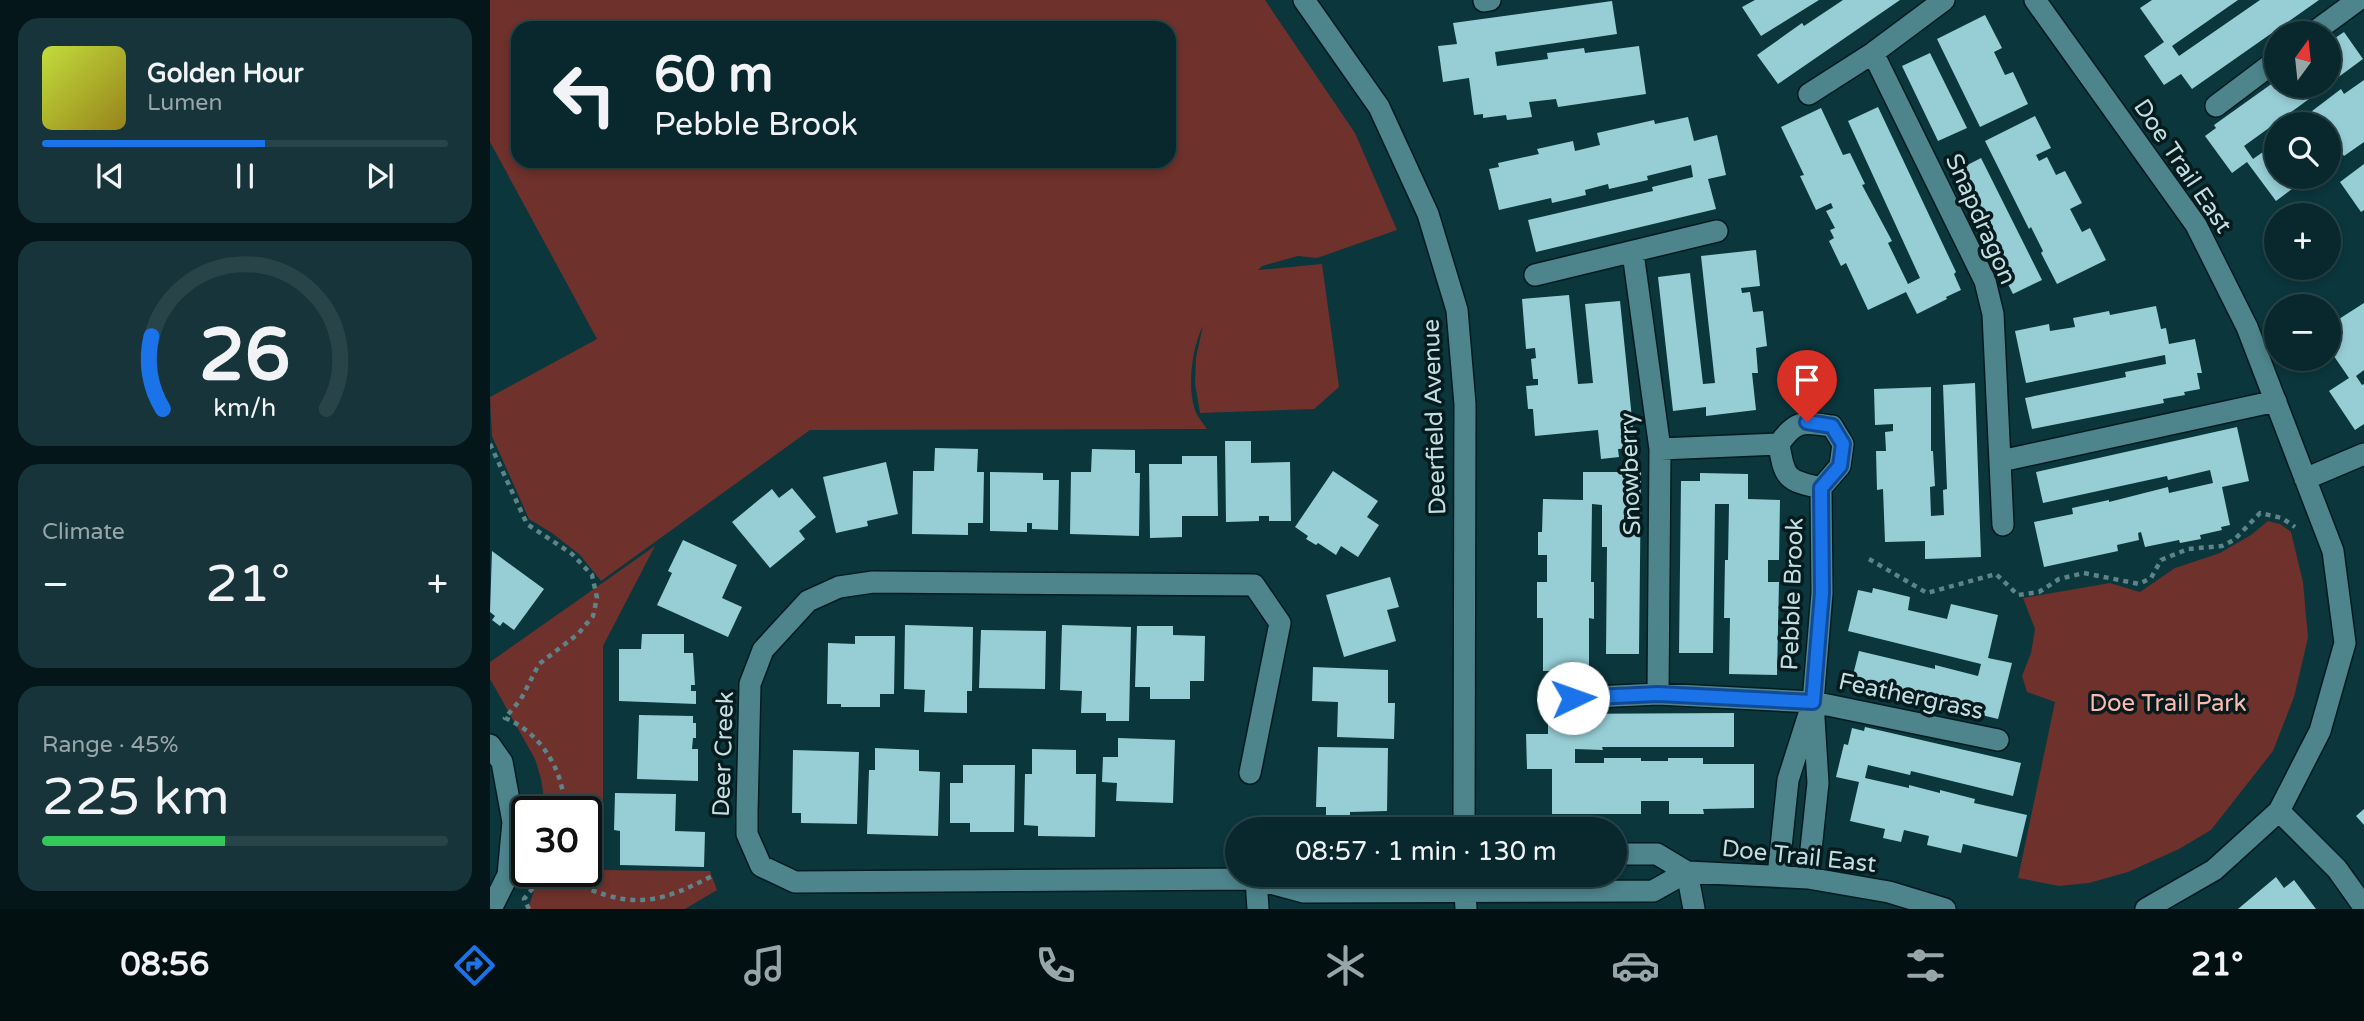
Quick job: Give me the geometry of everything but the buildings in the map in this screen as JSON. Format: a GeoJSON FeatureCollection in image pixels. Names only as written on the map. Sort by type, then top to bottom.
{"type":"FeatureCollection","features":[{"type":"Feature","properties":{"kind":"street","name":"Deerfield Avenue"},"geometry":{"type":"LineString","coordinates":[[1304,0],[1379,107],[1428,215],[1457,310],[1465,404],[1464,817]]}},
{"type":"Feature","properties":{"kind":"street"},"geometry":{"type":"LineString","coordinates":[[1809,94],[1873,52],[1944,0]]}},
{"type":"Feature","properties":{"kind":"street","name":"Doe Trail East"},"geometry":{"type":"LineString","coordinates":[[2035,0],[2196,225],[2247,327],[2276,401],[2333,551],[2355,640],[2320,731],[2279,811],[2214,870],[2146,909]]}},
{"type":"Feature","properties":{"kind":"street"},"geometry":{"type":"LineString","coordinates":[[2331,21],[2362,1]]}},
{"type":"Feature","properties":{"kind":"street","name":"Snapdragon"},"geometry":{"type":"LineString","coordinates":[[1873,52],[1986,281],[1993,314],[2003,525]]}},
{"type":"Feature","properties":{"kind":"street"},"geometry":{"type":"LineString","coordinates":[[2216,106],[2264,70]]}},
{"type":"Feature","properties":{"kind":"street"},"geometry":{"type":"LineString","coordinates":[[1535,275],[1717,232]]}},
{"type":"Feature","properties":{"kind":"street","name":"Snowberry"},"geometry":{"type":"LineString","coordinates":[[1633,253],[1660,449],[1658,694]]}},
{"type":"Feature","properties":{"kind":"street"},"geometry":{"type":"LineString","coordinates":[[2001,461],[2276,401]]}},
{"type":"Feature","properties":{"kind":"street","name":"Pebble Brook"},"geometry":{"type":"LineString","coordinates":[[1808,878],[1818,783],[1813,702],[1822,593],[1821,488],[1840,466],[1843,444],[1832,426],[1807,422],[1789,429],[1779,444],[1783,470],[1798,483],[1821,488]]}},
{"type":"Feature","properties":{"kind":"street"},"geometry":{"type":"LineString","coordinates":[[1660,449],[1779,444]]}},
{"type":"Feature","properties":{"kind":"street"},"geometry":{"type":"LineString","coordinates":[[2305,479],[2364,454]]}},
{"type":"Feature","properties":{"kind":"street","name":"Deer Creek"},"geometry":{"type":"LineString","coordinates":[[1225,877],[795,881],[761,866],[747,834],[750,684],[763,650],[781,628],[808,601],[839,587],[873,582],[1254,585],[1280,623],[1251,773]]}},
{"type":"Feature","properties":{"kind":"street"},"geometry":{"type":"LineString","coordinates":[[1573,698],[1658,694],[1813,702]]}},
{"type":"Feature","properties":{"kind":"street","name":"Pebble Brook"},"geometry":{"type":"LineString","coordinates":[[1778,877],[1788,780],[1813,702]]}},
{"type":"Feature","properties":{"kind":"street","name":"Feathergrass"},"geometry":{"type":"LineString","coordinates":[[1813,702],[1998,740]]}},
{"type":"Feature","properties":{"kind":"street"},"geometry":{"type":"LineString","coordinates":[[490,745],[502,762],[513,822],[508,874],[491,909]]}},
{"type":"Feature","properties":{"kind":"street"},"geometry":{"type":"LineString","coordinates":[[2279,811],[2337,869],[2364,906]]}},
{"type":"Feature","properties":{"kind":"street","name":"Doe Trail East"},"geometry":{"type":"LineString","coordinates":[[1627,854],[1657,854],[1687,872],[1808,878],[1889,892],[1945,909]]}},
{"type":"Feature","properties":{"kind":"street"},"geometry":{"type":"LineString","coordinates":[[1687,872],[1694,909]]}},
{"type":"Feature","properties":{"kind":"street","name":"Doe Trail East"},"geometry":{"type":"LineString","coordinates":[[1465,892],[1653,891],[1687,872]]}},
{"type":"Feature","properties":{"kind":"street"},"geometry":{"type":"LineString","coordinates":[[1258,909],[1259,887]]}},
{"type":"Feature","properties":{"kind":"street","name":"Deer Creek"},"geometry":{"type":"LineString","coordinates":[[1289,887],[1304,892],[1465,892]]}},
{"type":"Feature","properties":{"kind":"path"},"geometry":{"type":"LineString","coordinates":[[490,444],[527,524],[557,542],[592,575],[597,597],[593,616],[578,635],[539,664],[521,699],[505,718],[525,729],[554,764],[561,776],[565,796]]}},
{"type":"Feature","properties":{"kind":"path"},"geometry":{"type":"LineString","coordinates":[[1869,559],[1927,593],[1996,575],[2018,595],[2039,592],[2059,579],[2084,573],[2139,584],[2151,578],[2161,560],[2188,550],[2222,546],[2234,540],[2260,513],[2283,519],[2295,527]]}},
{"type":"Feature","properties":{"kind":"path"},"geometry":{"type":"LineString","coordinates":[[585,887],[601,898],[623,906],[649,904],[671,897],[712,876]]}},
{"type":"Feature","properties":{"kind":"path"},"geometry":{"type":"LineString","coordinates":[[529,909],[524,899],[534,887]]}},
{"type":"Feature","properties":{"kind":"green space"},"geometry":{"type":"Polygon","coordinates":[[[490,0],[1265,0],[1355,133],[1397,230],[1317,258],[1298,256],[1262,266],[1258,270],[1322,264],[1339,387],[1314,409],[1200,413],[1195,384],[1196,357],[1203,326],[1194,356],[1191,390],[1195,410],[1207,429],[810,430],[601,581],[580,555],[529,519],[492,436],[490,397],[597,339],[490,142],[490,0]]]}},
{"type":"Feature","properties":{"kind":"green space","name":"Doe Trail Park"},"geometry":{"type":"Polygon","coordinates":[[[2268,521],[2280,524],[2291,532],[2303,582],[2308,638],[2294,697],[2273,751],[2211,830],[2179,849],[2128,872],[2089,883],[2059,886],[2018,878],[2055,702],[2027,692],[2022,676],[2031,653],[2035,629],[2023,598],[2110,583],[2140,592],[2175,568],[2220,553],[2251,535],[2268,521]]]}},
{"type":"Feature","properties":{"kind":"green space"},"geometry":{"type":"Polygon","coordinates":[[[655,546],[603,646],[603,870],[710,871],[717,890],[685,909],[528,909],[535,887],[602,887],[602,796],[544,796],[535,759],[490,679],[490,662],[655,546]]]}},
{"type":"Feature","properties":{"kind":"route"},"geometry":{"type":"LineString","coordinates":[[1573,698],[1658,694],[1813,702],[1822,593],[1821,488],[1840,466],[1843,444],[1832,426],[1807,422]]}}]}
